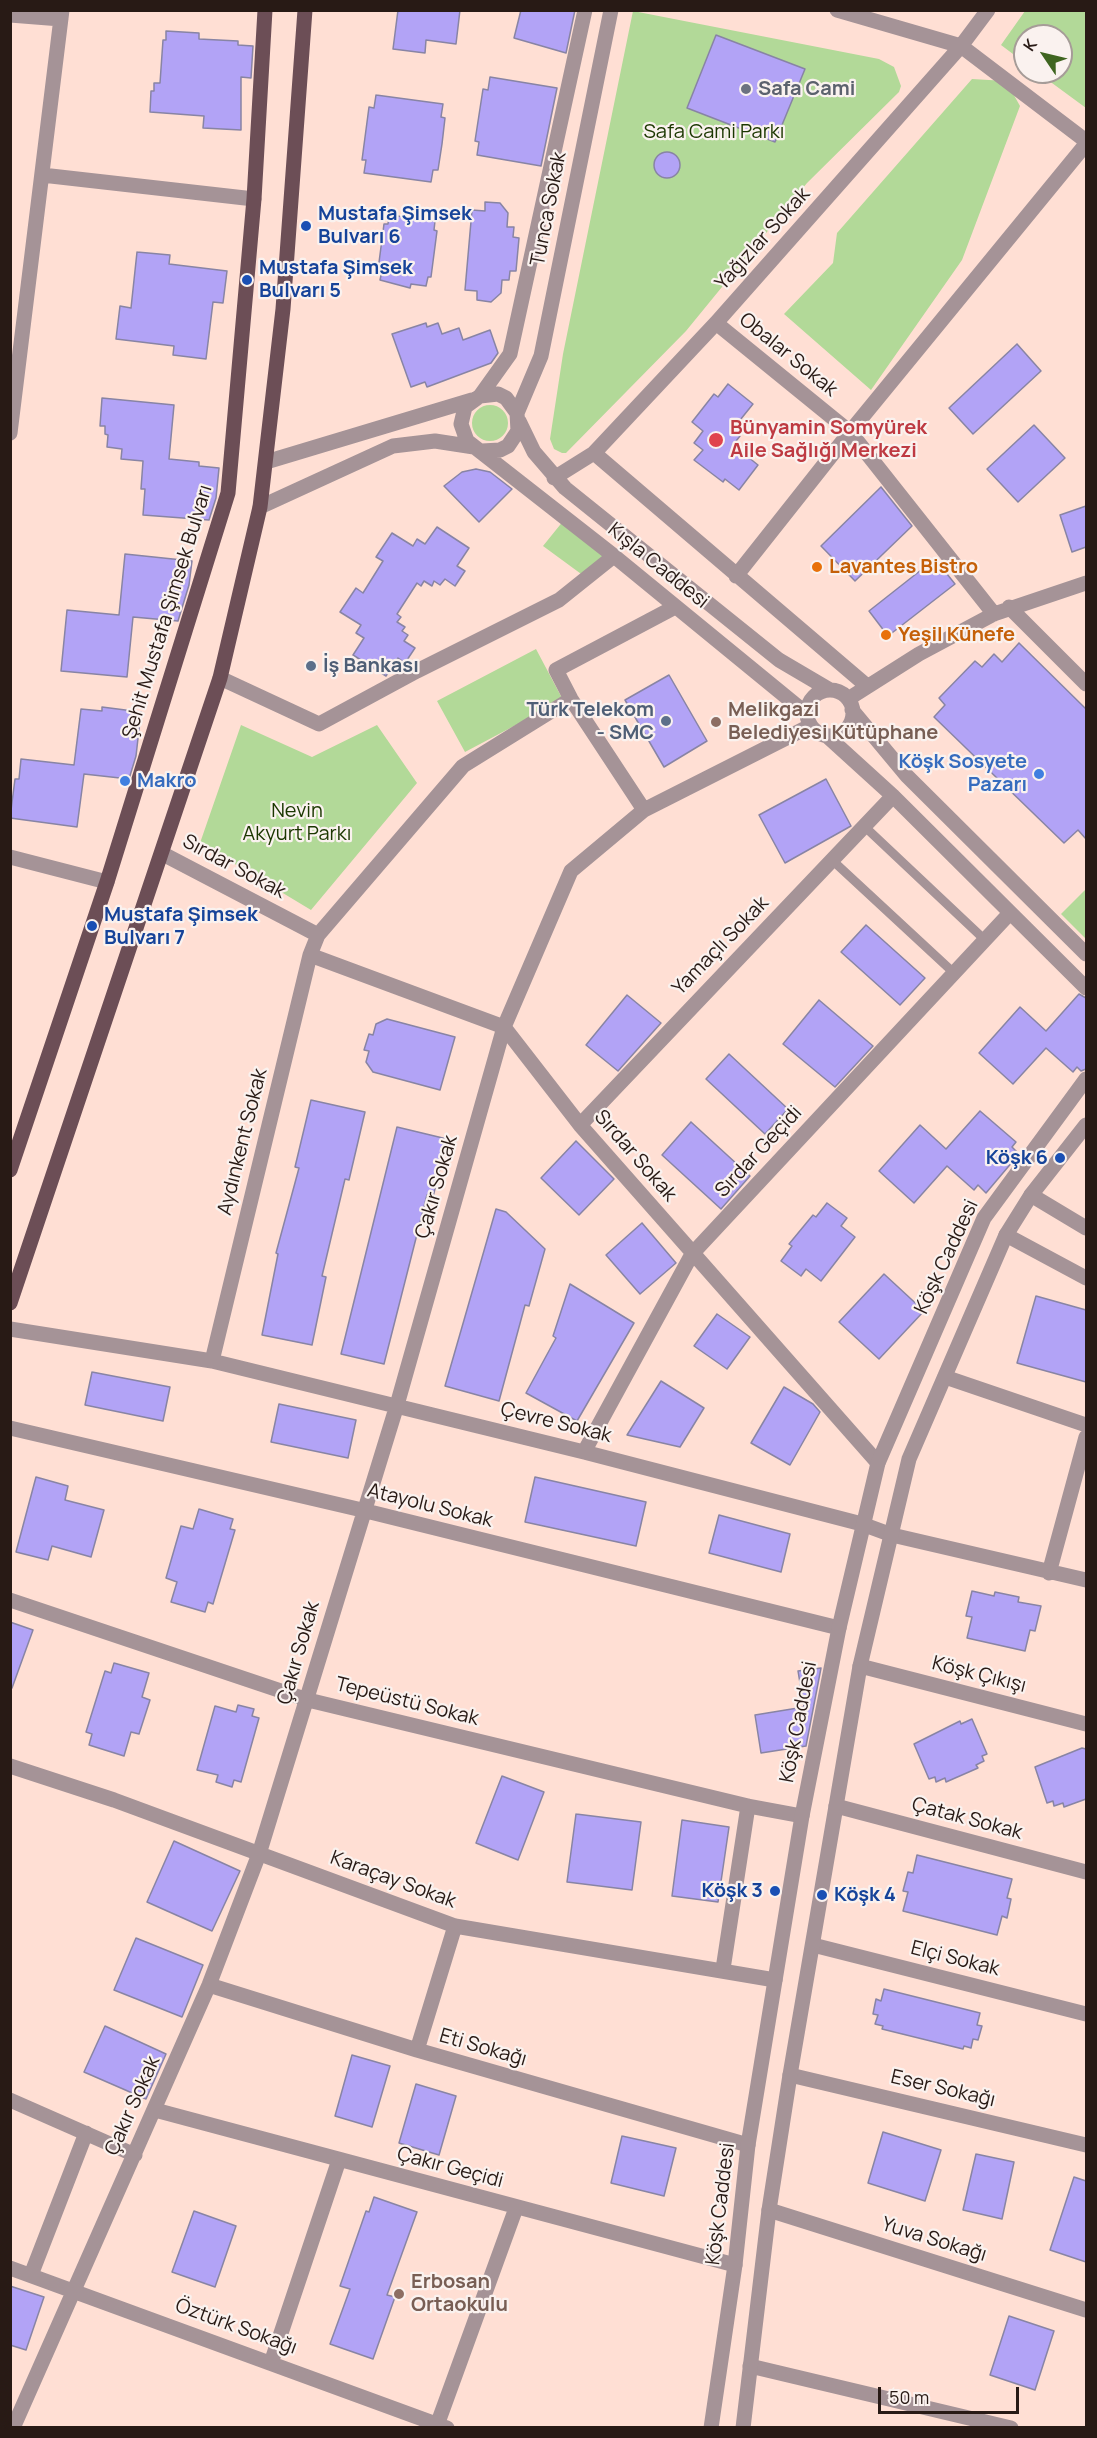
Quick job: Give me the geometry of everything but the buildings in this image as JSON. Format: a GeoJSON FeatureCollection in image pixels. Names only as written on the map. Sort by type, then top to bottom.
{"type":"FeatureCollection","features":[{"type":"Feature","properties":{"kind":"main road","name":"Şehit Mustafa Şimsek Bulvarı"},"geometry":{"type":"LineString","coordinates":[[10,1170],[107,882],[228,493],[254,199],[265,10]]}},
{"type":"Feature","properties":{"kind":"main road"},"geometry":{"type":"LineString","coordinates":[[10,1303],[163,854],[220,678],[260,507],[283,309],[305,10]]}},
{"type":"Feature","properties":{"kind":"street","name":"Tunca Sokak"},"geometry":{"type":"LineString","coordinates":[[476,398],[510,354],[585,10]]}},
{"type":"Feature","properties":{"kind":"street","name":"Tunca Sokak"},"geometry":{"type":"LineString","coordinates":[[518,417],[541,356],[611,10]]}},
{"type":"Feature","properties":{"kind":"street"},"geometry":{"type":"LineString","coordinates":[[736,576],[850,432],[1086,143],[961,46],[837,10]]}},
{"type":"Feature","properties":{"kind":"street","name":"Yağızlar Sokak"},"geometry":{"type":"LineString","coordinates":[[554,478],[594,453],[716,323],[961,46],[988,10]]}},
{"type":"Feature","properties":{"kind":"street"},"geometry":{"type":"LineString","coordinates":[[10,15],[62,15],[42,175],[18,312],[10,433]]}},
{"type":"Feature","properties":{"kind":"street"},"geometry":{"type":"LineString","coordinates":[[42,175],[254,199]]}},
{"type":"Feature","properties":{"kind":"street","name":"Obalar Sokak"},"geometry":{"type":"LineString","coordinates":[[716,323],[850,432],[994,614]]}},
{"type":"Feature","properties":{"kind":"street"},"geometry":{"type":"LineString","coordinates":[[260,507],[393,446],[435,441],[478,449],[500,450],[508,446],[518,430],[518,417],[506,398],[489,394],[266,462]]}},
{"type":"Feature","properties":{"kind":"street"},"geometry":{"type":"LineString","coordinates":[[476,398],[462,415],[461,424],[462,433],[478,449]]}},
{"type":"Feature","properties":{"kind":"street","name":"Kışla Caddesi"},"geometry":{"type":"LineString","coordinates":[[518,417],[534,452],[554,478],[779,660],[830,690]]}},
{"type":"Feature","properties":{"kind":"street","name":"Kışla Caddesi"},"geometry":{"type":"LineString","coordinates":[[478,449],[614,556],[809,720]]}},
{"type":"Feature","properties":{"kind":"street"},"geometry":{"type":"LineString","coordinates":[[594,453],[867,686]]}},
{"type":"Feature","properties":{"kind":"street"},"geometry":{"type":"LineString","coordinates":[[220,678],[319,724],[417,671],[559,600],[614,556]]}},
{"type":"Feature","properties":{"kind":"street"},"geometry":{"type":"LineString","coordinates":[[828,736],[840,734],[846,729],[851,722],[850,705],[867,686],[919,654],[1009,607],[1086,583]]}},
{"type":"Feature","properties":{"kind":"street"},"geometry":{"type":"LineString","coordinates":[[675,607],[556,670],[571,699],[644,810],[809,720]]}},
{"type":"Feature","properties":{"kind":"street"},"geometry":{"type":"LineString","coordinates":[[1009,607],[1086,684]]}},
{"type":"Feature","properties":{"kind":"street"},"geometry":{"type":"LineString","coordinates":[[1086,954],[907,776],[838,692],[822,691],[812,699],[809,720],[816,731],[828,736],[893,796],[1086,988]]}},
{"type":"Feature","properties":{"kind":"street","name":"Aydınkent Sokak"},"geometry":{"type":"LineString","coordinates":[[212,1361],[310,955],[318,935],[463,766],[571,699]]}},
{"type":"Feature","properties":{"kind":"street","name":"Yamaçlı Sokak"},"geometry":{"type":"LineString","coordinates":[[580,1125],[893,796]]}},
{"type":"Feature","properties":{"kind":"street","name":"Çakır Sokak"},"geometry":{"type":"LineString","coordinates":[[13,2427],[209,1985],[259,1854],[308,1700],[362,1510],[397,1405],[504,1027],[570,871],[644,810]]}},
{"type":"Feature","properties":{"kind":"street","name":"Sırdar Sokak"},"geometry":{"type":"LineString","coordinates":[[163,854],[318,935]]}},
{"type":"Feature","properties":{"kind":"street"},"geometry":{"type":"LineString","coordinates":[[10,857],[107,882]]}},
{"type":"Feature","properties":{"kind":"street","name":"Sırdar Geçidi"},"geometry":{"type":"LineString","coordinates":[[584,1452],[692,1254],[1010,913]]}},
{"type":"Feature","properties":{"kind":"street"},"geometry":{"type":"LineString","coordinates":[[310,955],[504,1027]]}},
{"type":"Feature","properties":{"kind":"street","name":"Sırdar Sokak"},"geometry":{"type":"LineString","coordinates":[[504,1027],[580,1125],[878,1463]]}},
{"type":"Feature","properties":{"kind":"street","name":"Köşk Caddesi"},"geometry":{"type":"LineString","coordinates":[[711,2427],[735,2265],[748,2145],[802,1816],[839,1628],[878,1463],[984,1218],[1086,1079]]}},
{"type":"Feature","properties":{"kind":"street"},"geometry":{"type":"LineString","coordinates":[[743,2427],[769,2210],[860,1666],[909,1459],[1006,1235],[1031,1195],[1086,1125]]}},
{"type":"Feature","properties":{"kind":"street"},"geometry":{"type":"LineString","coordinates":[[1031,1195],[1086,1228]]}},
{"type":"Feature","properties":{"kind":"street"},"geometry":{"type":"LineString","coordinates":[[1006,1235],[1086,1278]]}},
{"type":"Feature","properties":{"kind":"street","name":"Çevre Sokak"},"geometry":{"type":"LineString","coordinates":[[10,1329],[212,1361],[584,1452],[862,1524],[892,1535],[1086,1580]]}},
{"type":"Feature","properties":{"kind":"street"},"geometry":{"type":"LineString","coordinates":[[945,1377],[1086,1425]]}},
{"type":"Feature","properties":{"kind":"street","name":"Atayolu Sokak"},"geometry":{"type":"LineString","coordinates":[[10,1428],[362,1510],[839,1628]]}},
{"type":"Feature","properties":{"kind":"street"},"geometry":{"type":"LineString","coordinates":[[1049,1573],[1086,1437]]}},
{"type":"Feature","properties":{"kind":"street","name":"Tepeüstü Sokak"},"geometry":{"type":"LineString","coordinates":[[10,1600],[308,1700],[748,1806],[802,1816]]}},
{"type":"Feature","properties":{"kind":"street","name":"Köşk Çıkışı"},"geometry":{"type":"LineString","coordinates":[[860,1666],[1086,1724]]}},
{"type":"Feature","properties":{"kind":"street","name":"Karaçay Sokak"},"geometry":{"type":"LineString","coordinates":[[10,1766],[114,1800],[455,1926],[723,1969],[776,1980]]}},
{"type":"Feature","properties":{"kind":"street"},"geometry":{"type":"LineString","coordinates":[[723,1969],[748,1806]]}},
{"type":"Feature","properties":{"kind":"street","name":"Çatak Sokak"},"geometry":{"type":"LineString","coordinates":[[836,1806],[1086,1872]]}},
{"type":"Feature","properties":{"kind":"street"},"geometry":{"type":"LineString","coordinates":[[417,2050],[455,1926]]}},
{"type":"Feature","properties":{"kind":"street","name":"Elçi Sokak"},"geometry":{"type":"LineString","coordinates":[[813,1945],[1086,2014]]}},
{"type":"Feature","properties":{"kind":"street","name":"Eti Sokağı"},"geometry":{"type":"LineString","coordinates":[[209,1985],[417,2050],[748,2145]]}},
{"type":"Feature","properties":{"kind":"street","name":"Eser Sokağı"},"geometry":{"type":"LineString","coordinates":[[790,2075],[1086,2145]]}},
{"type":"Feature","properties":{"kind":"street"},"geometry":{"type":"LineString","coordinates":[[10,2100],[135,2155]]}},
{"type":"Feature","properties":{"kind":"street","name":"Çakır Geçidi"},"geometry":{"type":"LineString","coordinates":[[155,2110],[735,2265]]}},
{"type":"Feature","properties":{"kind":"street"},"geometry":{"type":"LineString","coordinates":[[31,2275],[86,2133]]}},
{"type":"Feature","properties":{"kind":"street"},"geometry":{"type":"LineString","coordinates":[[271,2363],[339,2160]]}},
{"type":"Feature","properties":{"kind":"street"},"geometry":{"type":"LineString","coordinates":[[440,2426],[516,2208]]}},
{"type":"Feature","properties":{"kind":"street","name":"Yuva Sokağı"},"geometry":{"type":"LineString","coordinates":[[769,2210],[1086,2310]]}},
{"type":"Feature","properties":{"kind":"street","name":"Öztürk Sokağı"},"geometry":{"type":"LineString","coordinates":[[10,2268],[440,2426]]}},
{"type":"Feature","properties":{"kind":"street"},"geometry":{"type":"LineString","coordinates":[[750,2366],[1011,2427]]}},
{"type":"Feature","properties":{"kind":"lane"},"geometry":{"type":"LineString","coordinates":[[864,826],[985,940]]}},
{"type":"Feature","properties":{"kind":"lane"},"geometry":{"type":"LineString","coordinates":[[832,860],[954,973]]}},
{"type":"Feature","properties":{"kind":"green space","name":"Safa Cami Parkı"},"geometry":{"type":"Polygon","coordinates":[[[633,11],[879,59],[894,67],[901,86],[899,92],[807,183],[686,331],[566,453],[562,453],[554,449],[550,439],[563,354],[633,11]]]}},
{"type":"Feature","properties":{"kind":"green space"},"geometry":{"type":"Polygon","coordinates":[[[1025,11],[1086,11],[1086,108],[1053,84],[1073,84],[1073,24],[1016,24],[1025,11]]]}},
{"type":"Feature","properties":{"kind":"green space"},"geometry":{"type":"Polygon","coordinates":[[[1013,28],[1013,54],[1001,45],[1013,28]]]}},
{"type":"Feature","properties":{"kind":"green space"},"geometry":{"type":"Polygon","coordinates":[[[972,79],[1006,81],[1020,106],[962,260],[871,390],[784,314],[833,263],[837,233],[972,79]]]}},
{"type":"Feature","properties":{"kind":"green space"},"geometry":{"type":"Polygon","coordinates":[[[490,405],[503,410],[508,423],[503,436],[490,441],[477,436],[472,423],[477,410],[490,405]]]}},
{"type":"Feature","properties":{"kind":"green space"},"geometry":{"type":"Polygon","coordinates":[[[564,520],[610,556],[588,579],[543,546],[564,520]]]}},
{"type":"Feature","properties":{"kind":"green space"},"geometry":{"type":"Polygon","coordinates":[[[536,649],[563,700],[465,752],[437,701],[536,649]]]}},
{"type":"Feature","properties":{"kind":"green space","name":"Nevin Akyurt Parkı"},"geometry":{"type":"Polygon","coordinates":[[[241,725],[312,757],[377,725],[417,783],[311,910],[200,843],[241,725]]]}},
{"type":"Feature","properties":{"kind":"green space"},"geometry":{"type":"Polygon","coordinates":[[[1086,889],[1086,939],[1061,914],[1086,889]]]}},
{"type":"Feature","properties":{"kind":"place","name":"Safa Cami"},"geometry":{"type":"Point","coordinates":[746,89]}},
{"type":"Feature","properties":{"kind":"place","name":"Mustafa Şimsek Bulvarı 6"},"geometry":{"type":"Point","coordinates":[306,226]}},
{"type":"Feature","properties":{"kind":"place","name":"Mustafa Şimsek Bulvarı 5"},"geometry":{"type":"Point","coordinates":[247,280]}},
{"type":"Feature","properties":{"kind":"place","name":"Bünyamin Somyürek Aile Sağlığı Merkezi"},"geometry":{"type":"Point","coordinates":[716,440]}},
{"type":"Feature","properties":{"kind":"place","name":"Lavantes Bistro"},"geometry":{"type":"Point","coordinates":[817,567]}},
{"type":"Feature","properties":{"kind":"place","name":"Yeşil Künefe"},"geometry":{"type":"Point","coordinates":[886,635]}},
{"type":"Feature","properties":{"kind":"place","name":"İş Bankası"},"geometry":{"type":"Point","coordinates":[311,666]}},
{"type":"Feature","properties":{"kind":"place","name":"Türk Telekom - SMC"},"geometry":{"type":"Point","coordinates":[666,721]}},
{"type":"Feature","properties":{"kind":"place","name":"Melikgazi Belediyesi Kütüphane"},"geometry":{"type":"Point","coordinates":[716,722]}},
{"type":"Feature","properties":{"kind":"place","name":"Köşk Sosyete Pazarı"},"geometry":{"type":"Point","coordinates":[1039,774]}},
{"type":"Feature","properties":{"kind":"place","name":"Makro"},"geometry":{"type":"Point","coordinates":[125,781]}},
{"type":"Feature","properties":{"kind":"place","name":"Mustafa Şimsek Bulvarı 7"},"geometry":{"type":"Point","coordinates":[92,926]}},
{"type":"Feature","properties":{"kind":"place","name":"Köşk 6"},"geometry":{"type":"Point","coordinates":[1060,1158]}},
{"type":"Feature","properties":{"kind":"place","name":"Köşk 3"},"geometry":{"type":"Point","coordinates":[775,1891]}},
{"type":"Feature","properties":{"kind":"place","name":"Köşk 4"},"geometry":{"type":"Point","coordinates":[822,1895]}},
{"type":"Feature","properties":{"kind":"place","name":"Erbosan Ortaokulu"},"geometry":{"type":"Point","coordinates":[399,2294]}}]}
